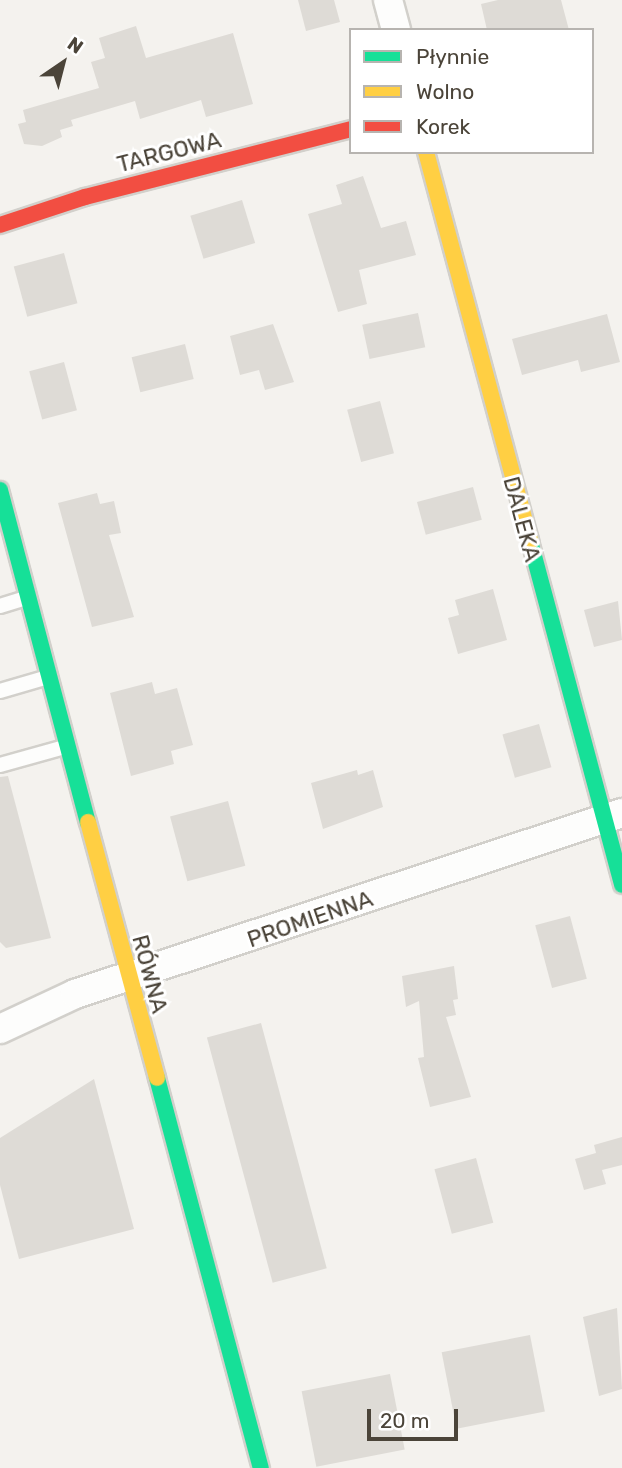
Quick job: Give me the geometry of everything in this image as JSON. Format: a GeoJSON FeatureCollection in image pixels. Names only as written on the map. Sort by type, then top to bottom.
{"type":"FeatureCollection","features":[{"type":"Feature","properties":{"kind":"street"},"geometry":{"type":"LineString","coordinates":[[388,0],[395,28]]}},
{"type":"Feature","properties":{"kind":"street","name":"TARGOWA"},"geometry":{"type":"LineString","coordinates":[[0,225],[85,197],[349,130]]}},
{"type":"Feature","properties":{"kind":"street","name":"DALEKA"},"geometry":{"type":"LineString","coordinates":[[427,154],[614,816],[622,885]]}},
{"type":"Feature","properties":{"kind":"street","name":"RÓWNA"},"geometry":{"type":"LineString","coordinates":[[0,489],[5,525],[29,598],[127,980],[261,1468]]}},
{"type":"Feature","properties":{"kind":"street","name":"PROMIENNA"},"geometry":{"type":"LineString","coordinates":[[0,1029],[75,993],[127,980],[614,816]]}},
{"type":"Feature","properties":{"kind":"lane"},"geometry":{"type":"LineString","coordinates":[[0,606],[29,598]]}},
{"type":"Feature","properties":{"kind":"lane"},"geometry":{"type":"LineString","coordinates":[[0,691],[48,677]]}},
{"type":"Feature","properties":{"kind":"lane"},"geometry":{"type":"LineString","coordinates":[[0,765],[66,746]]}},
{"type":"Feature","properties":{"kind":"building"},"geometry":{"type":"Polygon","coordinates":[[[298,0],[334,0],[340,22],[306,31],[298,0]]]}},
{"type":"Feature","properties":{"kind":"building"},"geometry":{"type":"Polygon","coordinates":[[[498,0],[561,0],[568,28],[487,28],[481,4],[498,0]]]}},
{"type":"Feature","properties":{"kind":"building"},"geometry":{"type":"Polygon","coordinates":[[[136,26],[146,58],[233,33],[253,104],[206,117],[201,100],[140,119],[135,101],[71,120],[73,126],[60,130],[62,137],[42,146],[24,144],[18,124],[26,122],[23,110],[99,88],[91,62],[105,58],[99,38],[136,26]]]}},
{"type":"Feature","properties":{"kind":"building"},"geometry":{"type":"Polygon","coordinates":[[[363,176],[381,228],[406,221],[416,255],[359,270],[367,304],[338,312],[308,214],[342,204],[336,185],[363,176]]]}},
{"type":"Feature","properties":{"kind":"building"},"geometry":{"type":"Polygon","coordinates":[[[242,200],[255,243],[204,259],[190,216],[242,200]]]}},
{"type":"Feature","properties":{"kind":"building"},"geometry":{"type":"Polygon","coordinates":[[[64,253],[77,303],[27,317],[14,266],[64,253]]]}},
{"type":"Feature","properties":{"kind":"building"},"geometry":{"type":"Polygon","coordinates":[[[418,313],[425,347],[370,359],[362,325],[418,313]]]}},
{"type":"Feature","properties":{"kind":"building"},"geometry":{"type":"Polygon","coordinates":[[[607,314],[620,362],[581,372],[578,360],[522,375],[512,339],[607,314]]]}},
{"type":"Feature","properties":{"kind":"building"},"geometry":{"type":"Polygon","coordinates":[[[273,324],[294,382],[265,390],[259,370],[240,375],[230,336],[273,324]]]}},
{"type":"Feature","properties":{"kind":"building"},"geometry":{"type":"Polygon","coordinates":[[[185,344],[194,379],[140,392],[132,357],[185,344]]]}},
{"type":"Feature","properties":{"kind":"building"},"geometry":{"type":"Polygon","coordinates":[[[64,362],[77,410],[42,420],[29,371],[64,362]]]}},
{"type":"Feature","properties":{"kind":"building"},"geometry":{"type":"Polygon","coordinates":[[[380,401],[394,453],[361,462],[347,410],[380,401]]]}},
{"type":"Feature","properties":{"kind":"building"},"geometry":{"type":"Polygon","coordinates":[[[473,487],[482,520],[426,535],[417,502],[473,487]]]}},
{"type":"Feature","properties":{"kind":"building"},"geometry":{"type":"Polygon","coordinates":[[[97,493],[100,504],[114,501],[121,533],[109,535],[134,617],[92,627],[58,503],[97,493]]]}},
{"type":"Feature","properties":{"kind":"building"},"geometry":{"type":"Polygon","coordinates":[[[493,589],[507,640],[458,654],[448,618],[459,615],[455,600],[493,589]]]}},
{"type":"Feature","properties":{"kind":"building"},"geometry":{"type":"Polygon","coordinates":[[[618,601],[622,640],[594,647],[584,610],[618,601]]]}},
{"type":"Feature","properties":{"kind":"building"},"geometry":{"type":"Polygon","coordinates":[[[152,682],[155,694],[177,688],[193,745],[171,751],[174,764],[131,776],[110,693],[152,682]]]}},
{"type":"Feature","properties":{"kind":"building"},"geometry":{"type":"Polygon","coordinates":[[[539,724],[551,767],[515,778],[502,734],[539,724]]]}},
{"type":"Feature","properties":{"kind":"building"},"geometry":{"type":"Polygon","coordinates":[[[357,770],[358,775],[373,770],[383,807],[323,829],[311,783],[357,770]]]}},
{"type":"Feature","properties":{"kind":"building"},"geometry":{"type":"Polygon","coordinates":[[[8,776],[51,938],[6,948],[0,942],[0,777],[8,776]]]}},
{"type":"Feature","properties":{"kind":"building"},"geometry":{"type":"Polygon","coordinates":[[[228,801],[245,866],[187,881],[170,817],[228,801]]]}},
{"type":"Feature","properties":{"kind":"building"},"geometry":{"type":"Polygon","coordinates":[[[570,916],[587,979],[552,988],[535,925],[570,916]]]}},
{"type":"Feature","properties":{"kind":"building"},"geometry":{"type":"Polygon","coordinates":[[[454,966],[458,999],[453,1000],[456,1015],[446,1017],[471,1097],[430,1107],[418,1058],[424,1057],[419,1001],[406,1007],[402,976],[454,966]]]}},
{"type":"Feature","properties":{"kind":"building"},"geometry":{"type":"Polygon","coordinates":[[[261,1023],[327,1268],[273,1283],[207,1037],[261,1023]]]}},
{"type":"Feature","properties":{"kind":"building"},"geometry":{"type":"Polygon","coordinates":[[[94,1079],[134,1229],[19,1259],[0,1185],[0,1138],[94,1079]]]}},
{"type":"Feature","properties":{"kind":"building"},"geometry":{"type":"Polygon","coordinates":[[[622,1137],[622,1165],[602,1170],[606,1184],[584,1190],[575,1159],[596,1153],[594,1145],[622,1137]]]}},
{"type":"Feature","properties":{"kind":"building"},"geometry":{"type":"Polygon","coordinates":[[[476,1158],[493,1223],[452,1234],[434,1169],[476,1158]]]}},
{"type":"Feature","properties":{"kind":"building"},"geometry":{"type":"Polygon","coordinates":[[[617,1308],[622,1389],[599,1396],[583,1317],[617,1308]]]}},
{"type":"Feature","properties":{"kind":"building"},"geometry":{"type":"Polygon","coordinates":[[[530,1335],[545,1412],[457,1429],[442,1352],[530,1335]]]}},
{"type":"Feature","properties":{"kind":"building"},"geometry":{"type":"Polygon","coordinates":[[[390,1374],[405,1450],[316,1467],[302,1391],[390,1374]]]}},
{"type":"Feature","properties":{"kind":"traffic: fast"},"geometry":{"type":"LineString","coordinates":[[0,490],[88,822]]}},
{"type":"Feature","properties":{"kind":"traffic: fast"},"geometry":{"type":"LineString","coordinates":[[530,541],[622,885]]}},
{"type":"Feature","properties":{"kind":"traffic: fast"},"geometry":{"type":"LineString","coordinates":[[157,1078],[261,1468]]}},
{"type":"Feature","properties":{"kind":"traffic: slow"},"geometry":{"type":"LineString","coordinates":[[427,154],[530,541]]}},
{"type":"Feature","properties":{"kind":"traffic: slow"},"geometry":{"type":"LineString","coordinates":[[88,822],[157,1078]]}},
{"type":"Feature","properties":{"kind":"traffic: jam"},"geometry":{"type":"LineString","coordinates":[[0,225],[85,197],[349,130]]}}]}
